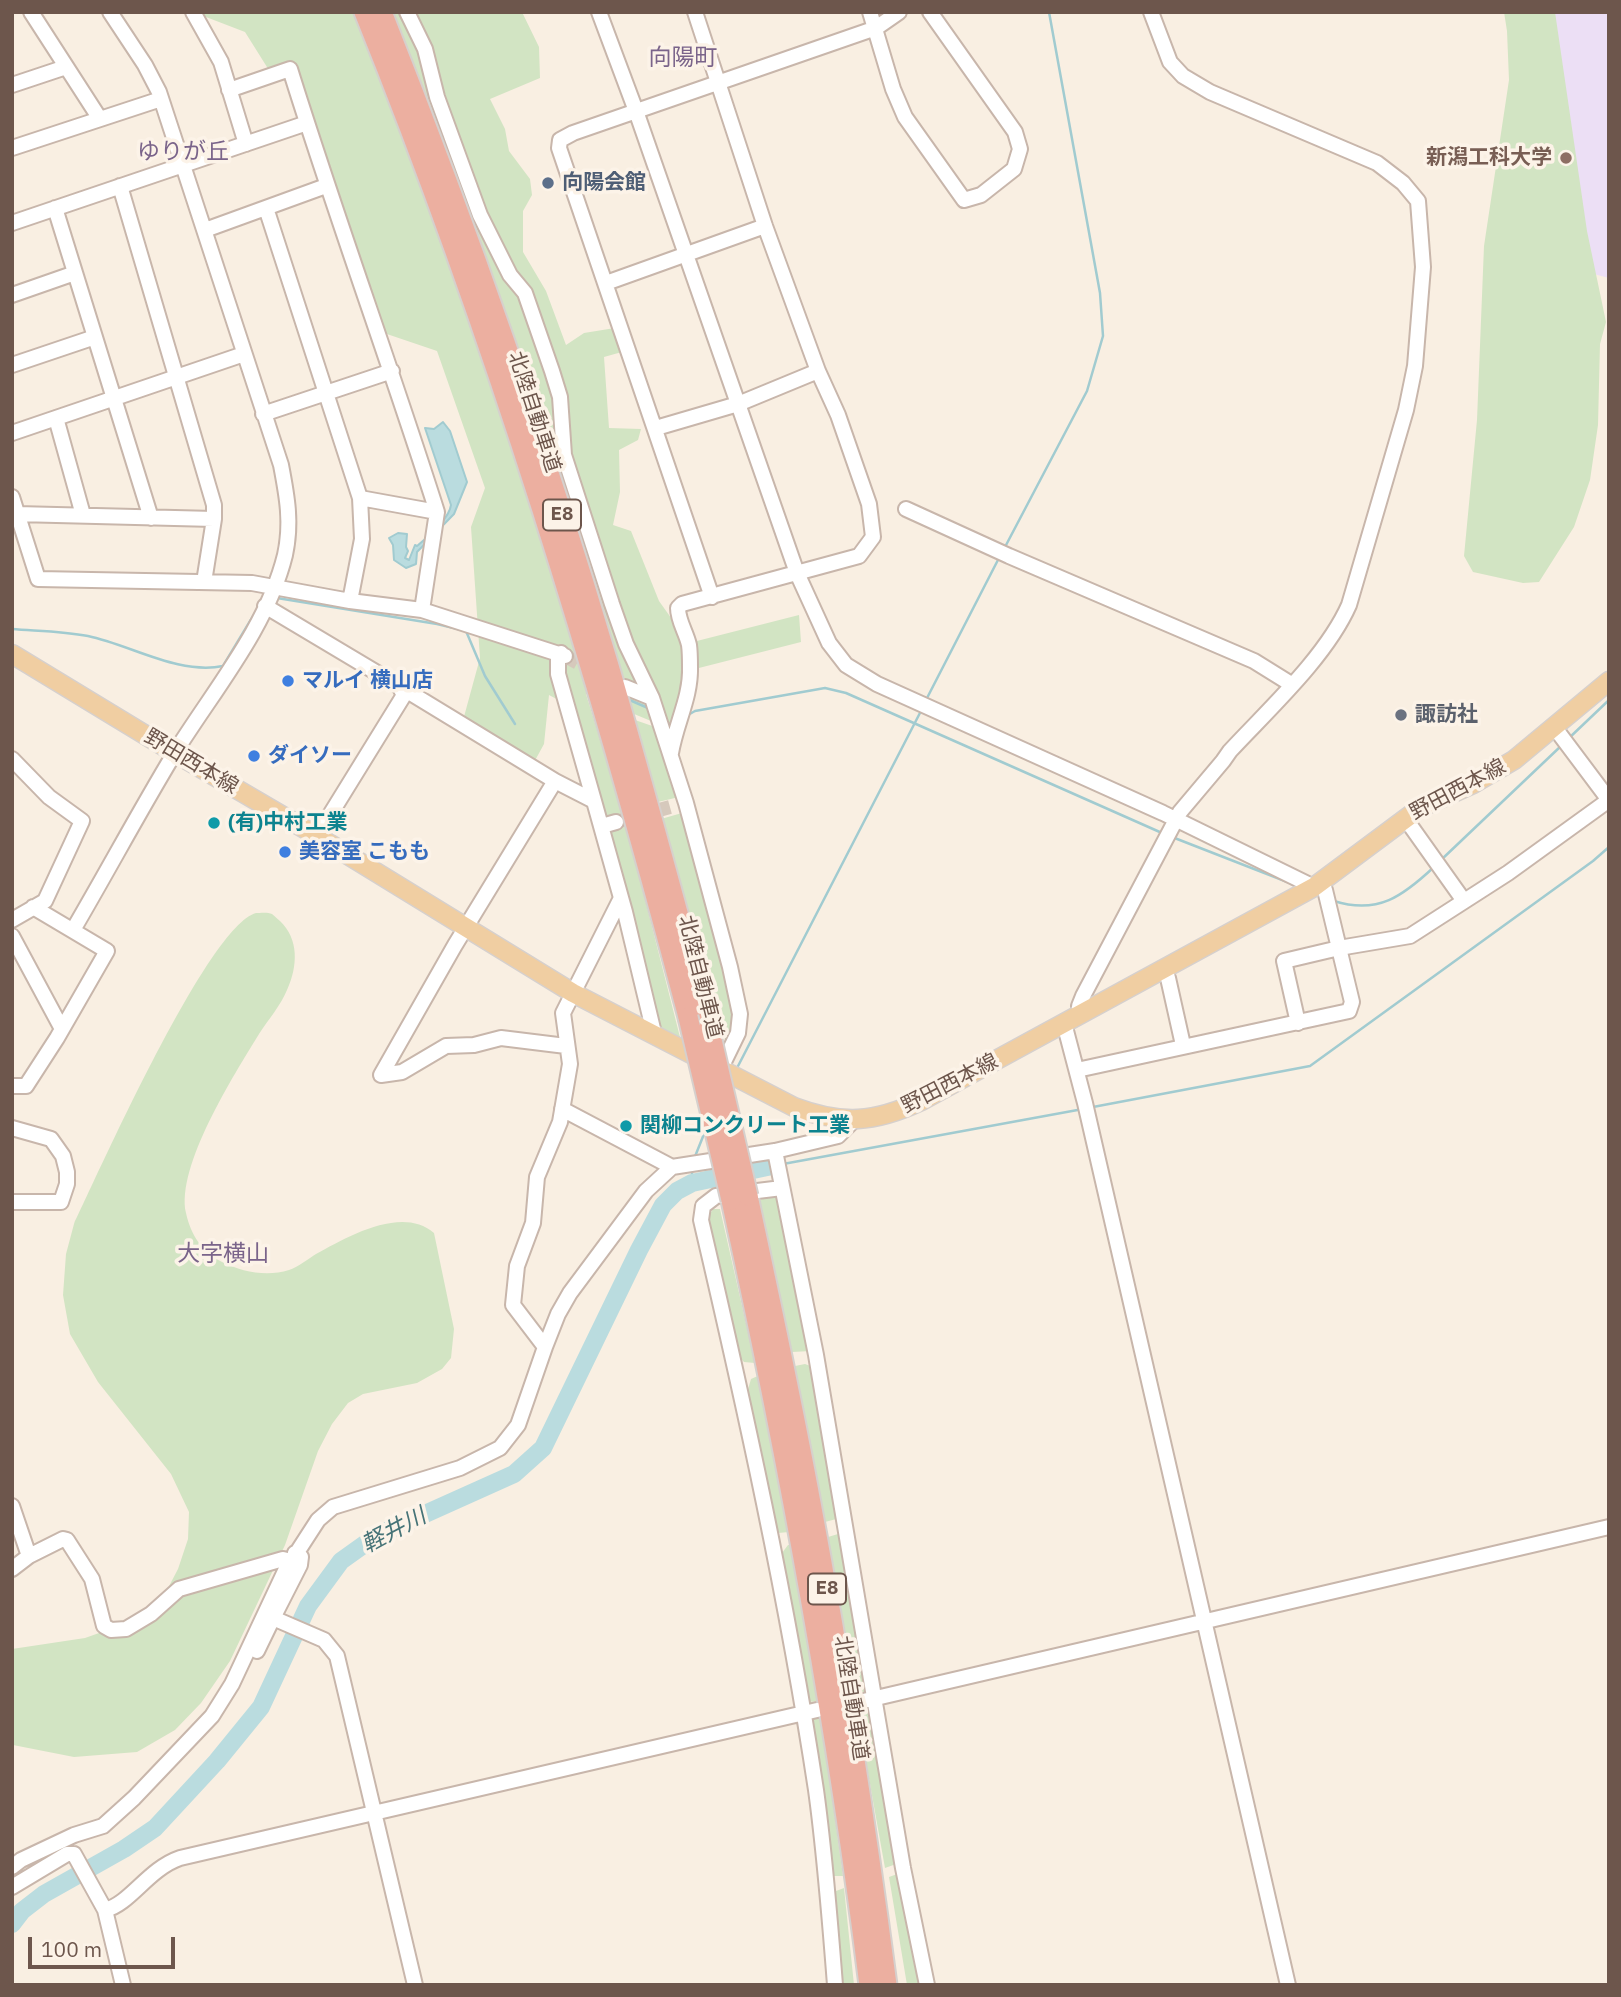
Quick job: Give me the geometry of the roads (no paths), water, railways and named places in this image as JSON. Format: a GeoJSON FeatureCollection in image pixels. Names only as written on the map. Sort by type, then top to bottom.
{"type":"FeatureCollection","features":[{"type":"Feature","properties":{"kind":"highway","name":"北陸自動車道"},"geometry":{"type":"LineString","coordinates":[[364,12],[489,348],[544,515],[617,756],[739,1198],[811,1502],[856,1759],[887,1985]]}},
{"type":"Feature","properties":{"kind":"highway","name":"北陸自動車道"},"geometry":{"type":"LineString","coordinates":[[383,12],[453,197],[561,514],[608,664],[709,1027],[765,1356],[837,1748],[869,1985]]}},
{"type":"Feature","properties":{"kind":"main road","name":"野田西本線"},"geometry":{"type":"LineString","coordinates":[[12,654],[573,993],[794,1107],[827,1118],[853,1121],[880,1117],[904,1109],[1317,885],[1427,804],[1563,737],[1609,681]]}},
{"type":"Feature","properties":{"kind":"street"},"geometry":{"type":"LineString","coordinates":[[31,12],[100,119]]}},
{"type":"Feature","properties":{"kind":"street"},"geometry":{"type":"LineString","coordinates":[[73,930],[175,753],[254,629],[270,597],[285,555],[290,526],[281,465],[185,165],[161,99],[145,65],[110,12]]}},
{"type":"Feature","properties":{"kind":"street"},"geometry":{"type":"LineString","coordinates":[[194,12],[221,62],[246,144]]}},
{"type":"Feature","properties":{"kind":"street"},"geometry":{"type":"LineString","coordinates":[[407,12],[425,49],[437,97],[480,215],[510,275],[525,293],[560,397],[564,455],[626,644],[653,701],[686,803],[740,1014],[738,1033],[720,1070]]}},
{"type":"Feature","properties":{"kind":"street"},"geometry":{"type":"LineString","coordinates":[[599,12],[797,573],[823,632],[846,665],[877,684],[1325,890],[1352,1002],[1346,1013],[1183,1045],[1077,1070]]}},
{"type":"Feature","properties":{"kind":"street"},"geometry":{"type":"LineString","coordinates":[[671,754],[689,690],[691,670],[689,643],[678,616],[678,608],[682,604],[859,556],[873,537],[869,504],[838,415],[818,371],[765,226],[695,12]]}},
{"type":"Feature","properties":{"kind":"street"},"geometry":{"type":"LineString","coordinates":[[870,12],[893,89],[905,117],[964,200],[981,195],[1014,169],[1020,149],[1015,132],[930,12]]}},
{"type":"Feature","properties":{"kind":"street"},"geometry":{"type":"LineString","coordinates":[[712,597],[559,148],[560,141],[573,133],[876,28],[899,12]]}},
{"type":"Feature","properties":{"kind":"street"},"geometry":{"type":"LineString","coordinates":[[1083,1013],[1079,1006],[1083,996],[1176,820],[1196,791],[1339,628],[1349,605],[1406,410],[1415,366],[1423,267],[1418,201],[1403,183],[1377,163],[1222,97],[1183,76],[1170,62],[1150,12]]}},
{"type":"Feature","properties":{"kind":"street"},"geometry":{"type":"LineString","coordinates":[[12,85],[65,67]]}},
{"type":"Feature","properties":{"kind":"street"},"geometry":{"type":"LineString","coordinates":[[229,90],[290,69],[326,186],[392,371],[437,512],[422,610]]}},
{"type":"Feature","properties":{"kind":"street"},"geometry":{"type":"LineString","coordinates":[[12,148],[161,99]]}},
{"type":"Feature","properties":{"kind":"street"},"geometry":{"type":"LineString","coordinates":[[12,223],[307,123]]}},
{"type":"Feature","properties":{"kind":"street"},"geometry":{"type":"LineString","coordinates":[[120,186],[214,505],[204,582]]}},
{"type":"Feature","properties":{"kind":"street"},"geometry":{"type":"LineString","coordinates":[[205,230],[326,186]]}},
{"type":"Feature","properties":{"kind":"street"},"geometry":{"type":"LineString","coordinates":[[55,208],[151,518]]}},
{"type":"Feature","properties":{"kind":"street"},"geometry":{"type":"LineString","coordinates":[[266,208],[360,498],[362,539],[350,601]]}},
{"type":"Feature","properties":{"kind":"street"},"geometry":{"type":"LineString","coordinates":[[606,283],[765,226]]}},
{"type":"Feature","properties":{"kind":"street"},"geometry":{"type":"LineString","coordinates":[[12,295],[75,273]]}},
{"type":"Feature","properties":{"kind":"street"},"geometry":{"type":"LineString","coordinates":[[12,365],[95,337]]}},
{"type":"Feature","properties":{"kind":"street"},"geometry":{"type":"LineString","coordinates":[[12,433],[244,354]]}},
{"type":"Feature","properties":{"kind":"street"},"geometry":{"type":"LineString","coordinates":[[263,414],[392,371]]}},
{"type":"Feature","properties":{"kind":"street"},"geometry":{"type":"LineString","coordinates":[[656,428],[738,404],[818,371]]}},
{"type":"Feature","properties":{"kind":"street"},"geometry":{"type":"LineString","coordinates":[[57,418],[83,515]]}},
{"type":"Feature","properties":{"kind":"street"},"geometry":{"type":"LineString","coordinates":[[12,498],[38,579],[252,583],[399,686],[555,781],[594,801]]}},
{"type":"Feature","properties":{"kind":"street"},"geometry":{"type":"LineString","coordinates":[[360,498],[437,512]]}},
{"type":"Feature","properties":{"kind":"street"},"geometry":{"type":"LineString","coordinates":[[906,509],[1004,554],[1242,655],[1292,684]]}},
{"type":"Feature","properties":{"kind":"street"},"geometry":{"type":"LineString","coordinates":[[18,514],[214,519]]}},
{"type":"Feature","properties":{"kind":"street"},"geometry":{"type":"LineString","coordinates":[[270,597],[350,601],[422,610],[560,662],[594,801],[609,824],[621,898],[654,1034]]}},
{"type":"Feature","properties":{"kind":"street"},"geometry":{"type":"LineString","coordinates":[[317,836],[402,699],[404,695],[399,686]]}},
{"type":"Feature","properties":{"kind":"street"},"geometry":{"type":"LineString","coordinates":[[625,687],[653,701]]}},
{"type":"Feature","properties":{"kind":"street"},"geometry":{"type":"LineString","coordinates":[[1298,1023],[1284,961],[1339,947],[1410,936],[1508,873],[1609,800],[1563,737]]}},
{"type":"Feature","properties":{"kind":"street"},"geometry":{"type":"LineString","coordinates":[[12,758],[49,797],[82,821],[45,901],[12,920]]}},
{"type":"Feature","properties":{"kind":"street"},"geometry":{"type":"LineString","coordinates":[[555,781],[465,929],[382,1075],[402,1072],[446,1046],[474,1045],[501,1038],[566,1046]]}},
{"type":"Feature","properties":{"kind":"street"},"geometry":{"type":"LineString","coordinates":[[670,807],[686,803]]}},
{"type":"Feature","properties":{"kind":"street"},"geometry":{"type":"LineString","coordinates":[[1405,818],[1464,901]]}},
{"type":"Feature","properties":{"kind":"street"},"geometry":{"type":"LineString","coordinates":[[545,1348],[513,1305],[517,1266],[533,1223],[537,1177],[560,1122],[570,1063],[563,1013],[621,898]]}},
{"type":"Feature","properties":{"kind":"street"},"geometry":{"type":"LineString","coordinates":[[12,1086],[26,1086],[107,951],[33,907]]}},
{"type":"Feature","properties":{"kind":"street"},"geometry":{"type":"LineString","coordinates":[[12,936],[62,1029]]}},
{"type":"Feature","properties":{"kind":"street"},"geometry":{"type":"LineString","coordinates":[[1163,969],[1168,978],[1183,1045]]}},
{"type":"Feature","properties":{"kind":"street"},"geometry":{"type":"LineString","coordinates":[[1064,1023],[1086,1108],[1288,1985]]}},
{"type":"Feature","properties":{"kind":"street"},"geometry":{"type":"LineString","coordinates":[[562,1109],[679,1165]]}},
{"type":"Feature","properties":{"kind":"street"},"geometry":{"type":"LineString","coordinates":[[12,1867],[74,1835],[103,1826],[110,1821],[212,1716],[232,1684],[273,1592],[324,1512],[460,1468],[500,1448],[518,1425],[558,1314],[570,1293],[646,1191],[679,1165],[703,1161],[777,1159],[838,1136],[853,1121]]}},
{"type":"Feature","properties":{"kind":"street"},"geometry":{"type":"LineString","coordinates":[[12,1128],[51,1139],[63,1156],[68,1172],[61,1202],[12,1202]]}},
{"type":"Feature","properties":{"kind":"street"},"geometry":{"type":"LineString","coordinates":[[777,1159],[816,1355],[903,1868],[927,1985]]}},
{"type":"Feature","properties":{"kind":"street"},"geometry":{"type":"LineString","coordinates":[[782,1188],[716,1196],[703,1206],[701,1220],[750,1438],[816,1791],[835,1985]]}},
{"type":"Feature","properties":{"kind":"street"},"geometry":{"type":"LineString","coordinates":[[12,1506],[29,1556]]}},
{"type":"Feature","properties":{"kind":"street"},"geometry":{"type":"LineString","coordinates":[[859,1702],[1609,1527]]}},
{"type":"Feature","properties":{"kind":"street"},"geometry":{"type":"LineString","coordinates":[[12,1569],[29,1556],[63,1539],[67,1540],[92,1579],[101,1619],[104,1626],[111,1630],[134,1626],[178,1588],[274,1561],[293,1557],[302,1560],[278,1620],[241,1687],[232,1684]]}},
{"type":"Feature","properties":{"kind":"street"},"geometry":{"type":"LineString","coordinates":[[278,1620],[324,1640],[337,1656],[415,1985]]}},
{"type":"Feature","properties":{"kind":"street"},"geometry":{"type":"LineString","coordinates":[[105,1910],[116,1906],[154,1871],[169,1862],[817,1710]]}},
{"type":"Feature","properties":{"kind":"street"},"geometry":{"type":"LineString","coordinates":[[12,1886],[67,1854],[71,1853],[76,1857],[105,1910],[123,1985]]}},
{"type":"Feature","properties":{"kind":"water"},"geometry":{"type":"Polygon","coordinates":[[[443,422],[450,431],[467,482],[454,514],[417,552],[416,564],[406,568],[394,560],[393,545],[389,538],[398,533],[407,534],[408,551],[405,558],[409,560],[415,545],[437,527],[451,505],[425,428],[434,429],[443,422]]]}},
{"type":"Feature","properties":{"kind":"waterway"},"geometry":{"type":"LineString","coordinates":[[1005,547],[1087,391],[1103,336],[1100,293],[1049,12]]}},
{"type":"Feature","properties":{"kind":"waterway"},"geometry":{"type":"LineString","coordinates":[[926,700],[1000,556]]}},
{"type":"Feature","properties":{"kind":"waterway"},"geometry":{"type":"LineString","coordinates":[[277,598],[466,631],[485,676],[515,724]]}},
{"type":"Feature","properties":{"kind":"waterway"},"geometry":{"type":"LineString","coordinates":[[12,629],[88,636],[172,663],[206,668],[223,666],[258,608]]}},
{"type":"Feature","properties":{"kind":"waterway"},"geometry":{"type":"LineString","coordinates":[[688,715],[695,711],[825,688],[846,693],[1162,833]]}},
{"type":"Feature","properties":{"kind":"waterway"},"geometry":{"type":"LineString","coordinates":[[625,698],[648,708]]}},
{"type":"Feature","properties":{"kind":"waterway"},"geometry":{"type":"LineString","coordinates":[[1568,739],[1609,700]]}},
{"type":"Feature","properties":{"kind":"waterway"},"geometry":{"type":"LineString","coordinates":[[736,1070],[922,709]]}},
{"type":"Feature","properties":{"kind":"waterway"},"geometry":{"type":"LineString","coordinates":[[1441,860],[1561,746]]}},
{"type":"Feature","properties":{"kind":"waterway"},"geometry":{"type":"LineString","coordinates":[[1172,837],[1290,883]]}},
{"type":"Feature","properties":{"kind":"waterway"},"geometry":{"type":"LineString","coordinates":[[1093,1107],[1310,1066],[1609,847]]}},
{"type":"Feature","properties":{"kind":"waterway"},"geometry":{"type":"LineString","coordinates":[[1334,901],[1364,906],[1389,900],[1411,887],[1434,867]]}},
{"type":"Feature","properties":{"kind":"waterway"},"geometry":{"type":"LineString","coordinates":[[783,1164],[1083,1109]]}},
{"type":"Feature","properties":{"kind":"waterway"},"geometry":{"type":"LineString","coordinates":[[694,1159],[706,1129]]}},
{"type":"Feature","properties":{"kind":"waterway","name":"軽井川"},"geometry":{"type":"LineString","coordinates":[[12,1924],[22,1911],[44,1894],[124,1849],[155,1828],[217,1761],[261,1707],[308,1606],[341,1561],[376,1536],[514,1474],[543,1448],[639,1250],[663,1205],[677,1191],[692,1183],[772,1166]]}},
{"type":"Feature","properties":{"kind":"waterway"},"geometry":{"type":"LineString","coordinates":[[692,1168],[692,1183]]}},
{"type":"Feature","properties":{"kind":"tunnel"},"geometry":{"type":"LineString","coordinates":[[565,656],[595,672]]}},
{"type":"Feature","properties":{"kind":"tunnel"},"geometry":{"type":"LineString","coordinates":[[616,822],[670,807]]}},
{"type":"Feature","properties":{"kind":"place","name":"新潟工科大学"},"geometry":{"type":"Point","coordinates":[1566,158]}},
{"type":"Feature","properties":{"kind":"place","name":"向陽会館"},"geometry":{"type":"Point","coordinates":[548,183]}},
{"type":"Feature","properties":{"kind":"place","name":"マルイ 横山店"},"geometry":{"type":"Point","coordinates":[288,681]}},
{"type":"Feature","properties":{"kind":"place","name":"諏訪社"},"geometry":{"type":"Point","coordinates":[1401,715]}},
{"type":"Feature","properties":{"kind":"place","name":"ダイソー"},"geometry":{"type":"Point","coordinates":[254,756]}},
{"type":"Feature","properties":{"kind":"place","name":"(有)中村工業"},"geometry":{"type":"Point","coordinates":[214,823]}},
{"type":"Feature","properties":{"kind":"place","name":"美容室 こもも"},"geometry":{"type":"Point","coordinates":[285,852]}},
{"type":"Feature","properties":{"kind":"place","name":"関柳コンクリート工業"},"geometry":{"type":"Point","coordinates":[626,1126]}},
{"type":"Feature","properties":{"kind":"district","name":"向陽町"},"geometry":{"type":"Point","coordinates":[683,58]}},
{"type":"Feature","properties":{"kind":"district","name":"ゆりが丘"},"geometry":{"type":"Point","coordinates":[183,152]}},
{"type":"Feature","properties":{"kind":"district","name":"大字横山"},"geometry":{"type":"Point","coordinates":[223,1254]}}]}
